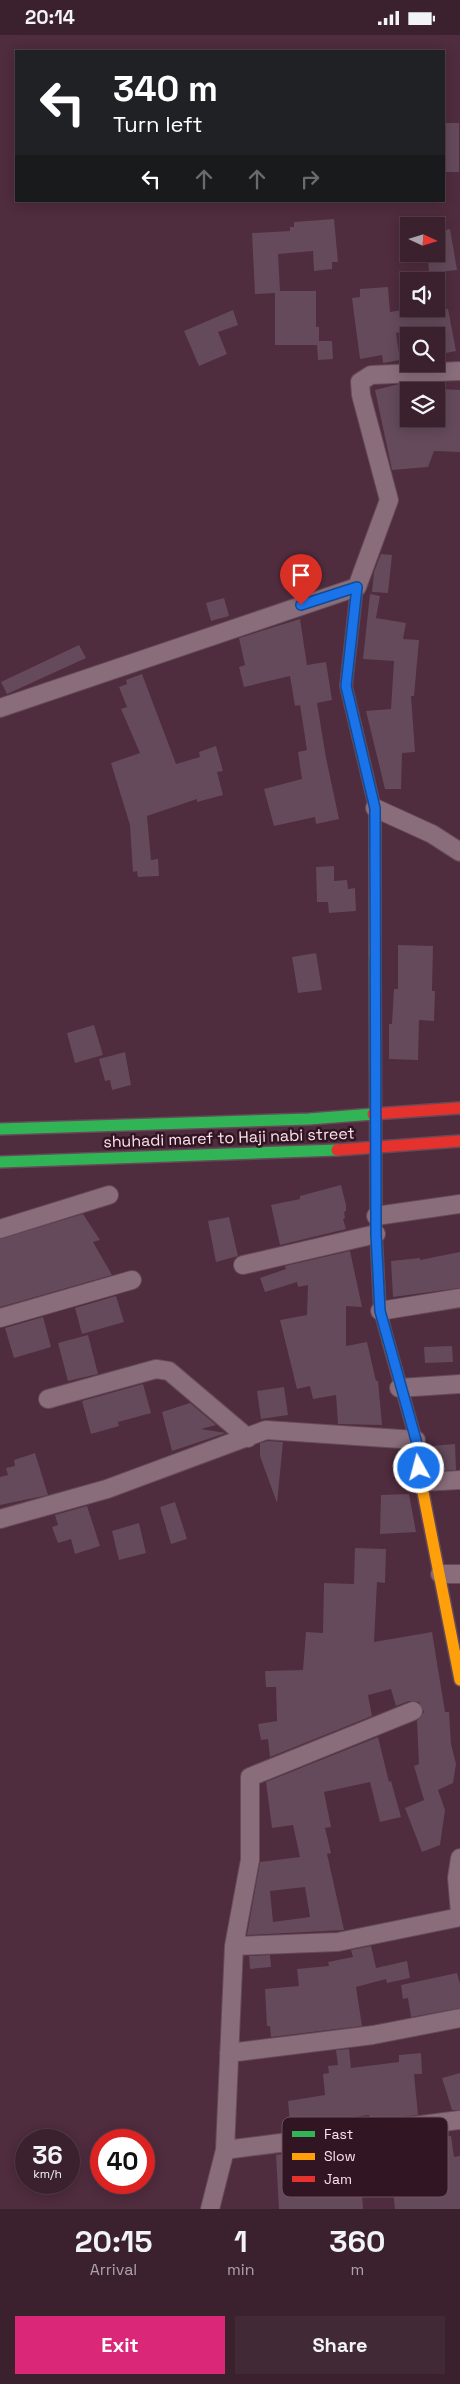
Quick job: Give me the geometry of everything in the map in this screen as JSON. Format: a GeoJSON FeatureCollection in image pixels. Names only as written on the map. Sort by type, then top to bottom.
{"type":"FeatureCollection","features":[{"type":"Feature","properties":{"kind":"street"},"geometry":{"type":"LineString","coordinates":[[460,371],[371,375],[360,382],[361,395],[388,500],[357,587],[346,686],[375,808],[376,1225],[380,1311],[399,1388],[416,1440],[421,1482],[460,1680]]}},
{"type":"Feature","properties":{"kind":"street"},"geometry":{"type":"LineString","coordinates":[[0,708],[357,587]]}},
{"type":"Feature","properties":{"kind":"street"},"geometry":{"type":"LineString","coordinates":[[375,808],[432,834],[460,852]]}},
{"type":"Feature","properties":{"kind":"street"},"geometry":{"type":"LineString","coordinates":[[0,1129],[309,1119],[460,1108]]}},
{"type":"Feature","properties":{"kind":"street","name":"shuhadi maref to Haji nabi street"},"geometry":{"type":"LineString","coordinates":[[0,1162],[311,1152],[460,1141]]}},
{"type":"Feature","properties":{"kind":"street"},"geometry":{"type":"LineString","coordinates":[[0,1229],[108,1195]]}},
{"type":"Feature","properties":{"kind":"street"},"geometry":{"type":"LineString","coordinates":[[244,1265],[376,1225],[460,1204]]}},
{"type":"Feature","properties":{"kind":"street"},"geometry":{"type":"LineString","coordinates":[[0,1318],[132,1281]]}},
{"type":"Feature","properties":{"kind":"street"},"geometry":{"type":"LineString","coordinates":[[380,1311],[460,1298]]}},
{"type":"Feature","properties":{"kind":"street"},"geometry":{"type":"LineString","coordinates":[[48,1399],[156,1369],[162,1369],[170,1371],[248,1438]]}},
{"type":"Feature","properties":{"kind":"street"},"geometry":{"type":"LineString","coordinates":[[399,1388],[460,1384]]}},
{"type":"Feature","properties":{"kind":"street"},"geometry":{"type":"LineString","coordinates":[[0,1519],[107,1489],[266,1430],[416,1440]]}},
{"type":"Feature","properties":{"kind":"street"},"geometry":{"type":"LineString","coordinates":[[421,1482],[460,1481]]}},
{"type":"Feature","properties":{"kind":"street"},"geometry":{"type":"LineString","coordinates":[[440,1574],[460,1574]]}},
{"type":"Feature","properties":{"kind":"street"},"geometry":{"type":"LineString","coordinates":[[210,2209],[225,2150],[234,1946],[250,1860],[250,1777],[413,1711]]}},
{"type":"Feature","properties":{"kind":"street"},"geometry":{"type":"LineString","coordinates":[[460,1858],[457,1878],[460,1913]]}},
{"type":"Feature","properties":{"kind":"street"},"geometry":{"type":"LineString","coordinates":[[234,1946],[338,1942],[460,1917]]}},
{"type":"Feature","properties":{"kind":"street"},"geometry":{"type":"LineString","coordinates":[[229,2053],[373,2035],[460,2018]]}},
{"type":"Feature","properties":{"kind":"street"},"geometry":{"type":"LineString","coordinates":[[225,2150],[282,2143]]}},
{"type":"Feature","properties":{"kind":"building"},"geometry":{"type":"Polygon","coordinates":[[[445,123],[459,123],[459,172],[445,172],[445,123]]]}},
{"type":"Feature","properties":{"kind":"building"},"geometry":{"type":"Polygon","coordinates":[[[334,219],[338,262],[332,262],[332,269],[314,271],[313,251],[278,254],[280,291],[316,291],[316,327],[319,327],[319,341],[332,341],[333,359],[318,360],[317,345],[275,345],[275,293],[255,294],[252,233],[290,231],[290,227],[294,227],[294,222],[334,219]]]}},
{"type":"Feature","properties":{"kind":"building"},"geometry":{"type":"Polygon","coordinates":[[[450,229],[457,270],[429,272],[428,263],[445,263],[445,230],[450,229]]]}},
{"type":"Feature","properties":{"kind":"building"},"geometry":{"type":"Polygon","coordinates":[[[388,287],[390,312],[400,310],[400,317],[445,317],[445,309],[448,309],[456,351],[445,353],[445,327],[400,327],[400,332],[396,333],[400,360],[383,363],[382,355],[360,359],[352,298],[360,297],[360,289],[388,287]]]}},
{"type":"Feature","properties":{"kind":"building"},"geometry":{"type":"Polygon","coordinates":[[[233,310],[238,325],[218,332],[227,354],[199,366],[184,331],[233,310]]]}},
{"type":"Feature","properties":{"kind":"building"},"geometry":{"type":"Polygon","coordinates":[[[399,384],[400,427],[445,427],[445,389],[460,390],[460,452],[434,451],[428,467],[392,470],[375,390],[399,384]]]}},
{"type":"Feature","properties":{"kind":"building"},"geometry":{"type":"Polygon","coordinates":[[[381,554],[392,555],[388,593],[372,592],[374,572],[381,554]]]}},
{"type":"Feature","properties":{"kind":"building"},"geometry":{"type":"Polygon","coordinates":[[[370,594],[380,596],[376,618],[406,623],[403,639],[419,640],[414,696],[411,696],[415,752],[402,753],[401,789],[385,789],[366,711],[391,709],[394,661],[363,659],[370,594]]]}},
{"type":"Feature","properties":{"kind":"building"},"geometry":{"type":"Polygon","coordinates":[[[224,598],[229,616],[211,621],[206,603],[224,598]]]}},
{"type":"Feature","properties":{"kind":"building"},"geometry":{"type":"Polygon","coordinates":[[[300,619],[307,665],[326,662],[332,700],[317,703],[339,819],[316,824],[315,817],[274,826],[264,789],[302,779],[298,752],[307,750],[300,705],[295,706],[290,676],[244,687],[239,667],[245,665],[239,638],[300,619]]]}},
{"type":"Feature","properties":{"kind":"building"},"geometry":{"type":"Polygon","coordinates":[[[79,645],[86,658],[7,694],[1,682],[79,645]]]}},
{"type":"Feature","properties":{"kind":"building"},"geometry":{"type":"Polygon","coordinates":[[[142,674],[176,764],[200,757],[199,752],[216,746],[223,771],[217,772],[223,795],[197,802],[197,799],[147,816],[151,860],[158,859],[159,876],[138,877],[137,871],[133,872],[130,825],[111,763],[140,753],[121,709],[127,707],[119,687],[127,684],[126,680],[142,674]]]}},
{"type":"Feature","properties":{"kind":"building"},"geometry":{"type":"Polygon","coordinates":[[[334,866],[334,881],[347,880],[348,889],[355,888],[356,911],[329,913],[328,902],[317,902],[316,867],[334,866]]]}},
{"type":"Feature","properties":{"kind":"building"},"geometry":{"type":"Polygon","coordinates":[[[398,945],[433,946],[432,991],[435,991],[434,1021],[419,1020],[418,1060],[389,1059],[389,1024],[392,1024],[394,989],[398,989],[398,945]]]}},
{"type":"Feature","properties":{"kind":"building"},"geometry":{"type":"Polygon","coordinates":[[[316,953],[322,990],[298,993],[292,957],[316,953]]]}},
{"type":"Feature","properties":{"kind":"building"},"geometry":{"type":"Polygon","coordinates":[[[94,1025],[103,1055],[75,1063],[67,1033],[94,1025]]]}},
{"type":"Feature","properties":{"kind":"building"},"geometry":{"type":"Polygon","coordinates":[[[125,1052],[131,1085],[112,1090],[110,1080],[105,1081],[99,1059],[125,1052]]]}},
{"type":"Feature","properties":{"kind":"building"},"geometry":{"type":"Polygon","coordinates":[[[341,1185],[346,1205],[345,1218],[343,1219],[346,1229],[280,1245],[271,1205],[300,1199],[300,1196],[341,1185]]]}},
{"type":"Feature","properties":{"kind":"building"},"geometry":{"type":"Polygon","coordinates":[[[83,1214],[100,1240],[93,1242],[112,1275],[0,1307],[0,1239],[83,1214]]]}},
{"type":"Feature","properties":{"kind":"building"},"geometry":{"type":"Polygon","coordinates":[[[229,1217],[238,1256],[216,1262],[208,1221],[229,1217]]]}},
{"type":"Feature","properties":{"kind":"building"},"geometry":{"type":"Polygon","coordinates":[[[350,1251],[362,1307],[346,1306],[346,1346],[367,1342],[376,1381],[378,1381],[382,1425],[338,1424],[336,1395],[313,1399],[310,1386],[297,1389],[280,1320],[307,1315],[308,1285],[298,1287],[297,1282],[265,1292],[260,1278],[286,1269],[285,1266],[350,1251]]]}},
{"type":"Feature","properties":{"kind":"building"},"geometry":{"type":"Polygon","coordinates":[[[460,1252],[460,1288],[393,1297],[391,1261],[420,1258],[420,1260],[460,1252]]]}},
{"type":"Feature","properties":{"kind":"building"},"geometry":{"type":"Polygon","coordinates":[[[116,1296],[124,1322],[82,1334],[75,1308],[116,1296]]]}},
{"type":"Feature","properties":{"kind":"building"},"geometry":{"type":"Polygon","coordinates":[[[43,1317],[51,1347],[14,1358],[5,1328],[43,1317]]]}},
{"type":"Feature","properties":{"kind":"building"},"geometry":{"type":"Polygon","coordinates":[[[88,1335],[98,1374],[68,1381],[58,1343],[88,1335]]]}},
{"type":"Feature","properties":{"kind":"building"},"geometry":{"type":"Polygon","coordinates":[[[452,1346],[453,1362],[425,1363],[424,1347],[452,1346]]]}},
{"type":"Feature","properties":{"kind":"building"},"geometry":{"type":"Polygon","coordinates":[[[143,1384],[151,1413],[118,1422],[119,1426],[91,1434],[82,1401],[143,1384]]]}},
{"type":"Feature","properties":{"kind":"building"},"geometry":{"type":"Polygon","coordinates":[[[284,1387],[288,1415],[261,1419],[257,1391],[284,1387]]]}},
{"type":"Feature","properties":{"kind":"building"},"geometry":{"type":"Polygon","coordinates":[[[190,1403],[216,1425],[201,1429],[226,1433],[172,1451],[162,1412],[190,1403]]]}},
{"type":"Feature","properties":{"kind":"building"},"geometry":{"type":"Polygon","coordinates":[[[268,1441],[283,1442],[277,1503],[260,1456],[260,1443],[268,1441]]]}},
{"type":"Feature","properties":{"kind":"building"},"geometry":{"type":"Polygon","coordinates":[[[455,1444],[456,1470],[434,1471],[431,1446],[455,1444]]]}},
{"type":"Feature","properties":{"kind":"building"},"geometry":{"type":"Polygon","coordinates":[[[35,1453],[48,1495],[0,1505],[0,1477],[8,1475],[6,1468],[15,1466],[14,1460],[35,1453]]]}},
{"type":"Feature","properties":{"kind":"building"},"geometry":{"type":"Polygon","coordinates":[[[409,1494],[416,1532],[380,1534],[381,1495],[409,1494]]]}},
{"type":"Feature","properties":{"kind":"building"},"geometry":{"type":"Polygon","coordinates":[[[175,1502],[187,1539],[171,1544],[160,1507],[175,1502]]]}},
{"type":"Feature","properties":{"kind":"building"},"geometry":{"type":"Polygon","coordinates":[[[87,1506],[100,1546],[75,1554],[71,1539],[58,1543],[52,1527],[58,1525],[55,1515],[87,1506]]]}},
{"type":"Feature","properties":{"kind":"building"},"geometry":{"type":"Polygon","coordinates":[[[139,1523],[146,1553],[119,1560],[112,1531],[139,1523]]]}},
{"type":"Feature","properties":{"kind":"building"},"geometry":{"type":"Polygon","coordinates":[[[355,1548],[386,1549],[385,1583],[377,1582],[374,1642],[432,1632],[445,1712],[449,1712],[451,1744],[456,1764],[453,1783],[438,1790],[445,1810],[440,1845],[422,1852],[405,1808],[424,1800],[414,1766],[419,1764],[417,1721],[424,1712],[419,1702],[409,1701],[396,1706],[391,1689],[368,1695],[372,1716],[270,1757],[268,1739],[261,1740],[258,1724],[277,1721],[276,1687],[266,1687],[265,1671],[303,1670],[306,1632],[323,1633],[324,1583],[354,1584],[355,1548]]]}},
{"type":"Feature","properties":{"kind":"building"},"geometry":{"type":"Polygon","coordinates":[[[378,1737],[389,1782],[391,1781],[401,1817],[380,1822],[370,1782],[324,1792],[331,1827],[325,1828],[331,1853],[327,1854],[344,1930],[247,1935],[260,1862],[300,1857],[293,1825],[272,1828],[266,1782],[378,1737]],[[305,1887],[270,1891],[273,1922],[310,1917],[305,1887]]]}},
{"type":"Feature","properties":{"kind":"building"},"geometry":{"type":"Polygon","coordinates":[[[371,1946],[376,1968],[407,1961],[410,1978],[387,1983],[386,1979],[356,1987],[362,2026],[271,2037],[270,2026],[267,2026],[265,1989],[299,1986],[297,1969],[329,1966],[328,1962],[353,1957],[351,1950],[371,1946]]]}},
{"type":"Feature","properties":{"kind":"building"},"geometry":{"type":"Polygon","coordinates":[[[270,1955],[271,1967],[250,1969],[249,1956],[270,1955]]]}},
{"type":"Feature","properties":{"kind":"building"},"geometry":{"type":"Polygon","coordinates":[[[457,1973],[460,1984],[460,2008],[411,2017],[408,1998],[403,1999],[401,1985],[457,1973]]]}},
{"type":"Feature","properties":{"kind":"building"},"geometry":{"type":"Polygon","coordinates":[[[349,2049],[351,2068],[399,2062],[399,2055],[421,2053],[422,2074],[414,2074],[418,2115],[402,2117],[369,2117],[369,2115],[353,2117],[289,2117],[288,2101],[325,2095],[323,2074],[329,2073],[328,2066],[338,2065],[336,2050],[349,2049]]]}},
{"type":"Feature","properties":{"kind":"building"},"geometry":{"type":"Polygon","coordinates":[[[460,2073],[460,2110],[452,2110],[442,2078],[460,2073]]]}},
{"type":"Feature","properties":{"kind":"building"},"geometry":{"type":"Polygon","coordinates":[[[448,2136],[451,2136],[454,2157],[460,2156],[460,2209],[395,2209],[394,2197],[448,2197],[448,2136]]]}},
{"type":"Feature","properties":{"kind":"building"},"geometry":{"type":"Polygon","coordinates":[[[282,2154],[282,2197],[362,2197],[363,2209],[279,2209],[276,2155],[282,2154]]]}},
{"type":"Feature","properties":{"kind":"traffic: fast"},"geometry":{"type":"LineString","coordinates":[[375,955],[376,1234],[380,1311],[389,1344]]}},
{"type":"Feature","properties":{"kind":"traffic: fast"},"geometry":{"type":"LineString","coordinates":[[0,1129],[309,1119],[373,1114]]}},
{"type":"Feature","properties":{"kind":"traffic: fast"},"geometry":{"type":"LineString","coordinates":[[0,1162],[337,1150]]}},
{"type":"Feature","properties":{"kind":"traffic: slow"},"geometry":{"type":"LineString","coordinates":[[357,587],[346,686],[375,808],[375,955]]}},
{"type":"Feature","properties":{"kind":"traffic: slow"},"geometry":{"type":"LineString","coordinates":[[389,1344],[416,1440],[421,1482],[460,1680]]}},
{"type":"Feature","properties":{"kind":"traffic: jam"},"geometry":{"type":"LineString","coordinates":[[373,1114],[460,1108]]}},
{"type":"Feature","properties":{"kind":"traffic: jam"},"geometry":{"type":"LineString","coordinates":[[337,1150],[460,1141]]}},
{"type":"Feature","properties":{"kind":"route"},"geometry":{"type":"LineString","coordinates":[[301,605],[357,587],[346,686],[375,808],[376,1234],[380,1311],[399,1388],[416,1440],[419,1468]]}}]}
